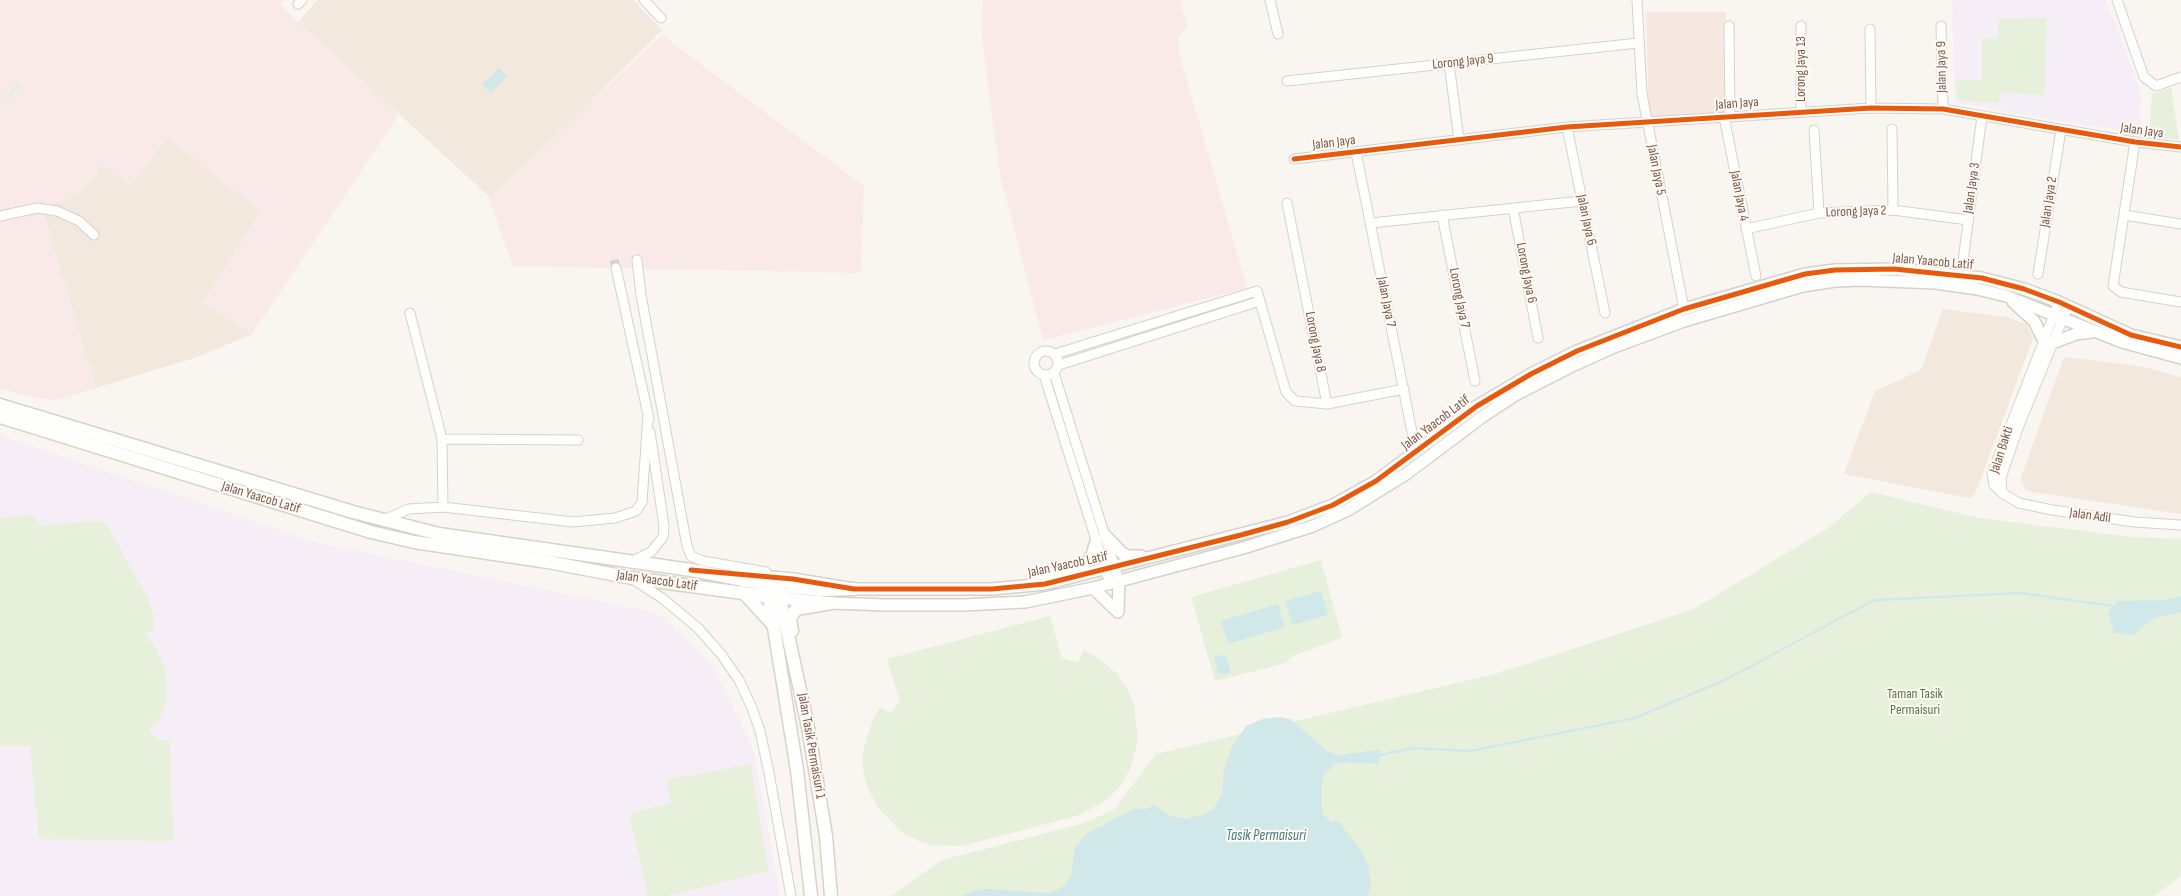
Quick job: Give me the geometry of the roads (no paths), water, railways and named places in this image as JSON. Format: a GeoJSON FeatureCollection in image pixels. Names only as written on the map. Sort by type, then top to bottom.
{"type":"FeatureCollection","features":[{"type":"Feature","properties":{"kind":"main road","name":"Jalan Yaacob Latif"},"geometry":{"type":"LineString","coordinates":[[0,406],[382,520],[439,534],[691,570]]}},
{"type":"Feature","properties":{"kind":"main road","name":"Jalan Yaacob Latif"},"geometry":{"type":"LineString","coordinates":[[0,417],[371,532],[414,542],[548,562],[632,578],[774,595]]}},
{"type":"Feature","properties":{"kind":"main road"},"geometry":{"type":"LineString","coordinates":[[691,570],[763,582],[770,585],[774,595],[788,587],[820,590],[854,590]]}},
{"type":"Feature","properties":{"kind":"main road"},"geometry":{"type":"LineString","coordinates":[[744,592],[774,626]]}},
{"type":"Feature","properties":{"kind":"main road","name":"Jalan Tasik Permaisuri 1"},"geometry":{"type":"LineString","coordinates":[[774,595],[774,626],[797,770],[811,896]]}},
{"type":"Feature","properties":{"kind":"main road","name":"Jalan Tasik Permaisuri 1"},"geometry":{"type":"LineString","coordinates":[[774,595],[795,662],[815,766],[826,836],[831,896]]}},
{"type":"Feature","properties":{"kind":"main road"},"geometry":{"type":"LineString","coordinates":[[795,662],[790,619],[793,612],[796,609],[832,603]]}},
{"type":"Feature","properties":{"kind":"main road"},"geometry":{"type":"LineString","coordinates":[[797,770],[815,766]]}},
{"type":"Feature","properties":{"kind":"street"},"geometry":{"type":"LineString","coordinates":[[644,0],[661,18]]}},
{"type":"Feature","properties":{"kind":"street"},"geometry":{"type":"LineString","coordinates":[[1270,0],[1278,34]]}},
{"type":"Feature","properties":{"kind":"street","name":"Jalan Jaya 5"},"geometry":{"type":"LineString","coordinates":[[1638,0],[1638,42],[1646,121],[1684,309]]}},
{"type":"Feature","properties":{"kind":"street"},"geometry":{"type":"LineString","coordinates":[[2117,0],[2144,77],[2156,86],[2181,77]]}},
{"type":"Feature","properties":{"kind":"street","name":"Jalan Jaya 4"},"geometry":{"type":"LineString","coordinates":[[1729,26],[1727,116],[1756,276]]}},
{"type":"Feature","properties":{"kind":"street","name":"Lorong Jaya 13"},"geometry":{"type":"LineString","coordinates":[[1801,26],[1801,111]]}},
{"type":"Feature","properties":{"kind":"street","name":"Jalan Jaya 9"},"geometry":{"type":"LineString","coordinates":[[1941,26],[1943,109]]}},
{"type":"Feature","properties":{"kind":"street"},"geometry":{"type":"LineString","coordinates":[[1870,29],[1871,108]]}},
{"type":"Feature","properties":{"kind":"street","name":"Lorong Jaya 9"},"geometry":{"type":"LineString","coordinates":[[1287,81],[1638,42]]}},
{"type":"Feature","properties":{"kind":"street"},"geometry":{"type":"LineString","coordinates":[[1449,63],[1459,140]]}},
{"type":"Feature","properties":{"kind":"street","name":"Jalan Jaya"},"geometry":{"type":"LineString","coordinates":[[1294,159],[1567,127],[1871,108],[1943,109],[2135,142],[2181,147]]}},
{"type":"Feature","properties":{"kind":"street","name":"Jalan Jaya 3"},"geometry":{"type":"LineString","coordinates":[[1963,261],[1982,116]]}},
{"type":"Feature","properties":{"kind":"street","name":"Jalan Jaya 6"},"geometry":{"type":"LineString","coordinates":[[1567,127],[1605,313]]}},
{"type":"Feature","properties":{"kind":"street"},"geometry":{"type":"LineString","coordinates":[[1892,129],[1893,210]]}},
{"type":"Feature","properties":{"kind":"street"},"geometry":{"type":"LineString","coordinates":[[1814,130],[1819,213]]}},
{"type":"Feature","properties":{"kind":"street","name":"Jalan Jaya 2"},"geometry":{"type":"LineString","coordinates":[[2038,274],[2061,130]]}},
{"type":"Feature","properties":{"kind":"street"},"geometry":{"type":"LineString","coordinates":[[2135,142],[2114,286],[2121,292],[2181,302]]}},
{"type":"Feature","properties":{"kind":"street","name":"Jalan Jaya 7"},"geometry":{"type":"LineString","coordinates":[[1356,152],[1416,452]]}},
{"type":"Feature","properties":{"kind":"street"},"geometry":{"type":"LineString","coordinates":[[1371,223],[1582,201]]}},
{"type":"Feature","properties":{"kind":"street","name":"Lorong Jaya 8"},"geometry":{"type":"LineString","coordinates":[[1287,203],[1327,404]]}},
{"type":"Feature","properties":{"kind":"street"},"geometry":{"type":"LineString","coordinates":[[0,216],[37,208],[56,211],[79,222],[94,235]]}},
{"type":"Feature","properties":{"kind":"street","name":"Lorong Jaya 6"},"geometry":{"type":"LineString","coordinates":[[1514,208],[1538,338]]}},
{"type":"Feature","properties":{"kind":"street","name":"Lorong Jaya 2"},"geometry":{"type":"LineString","coordinates":[[1746,229],[1819,213],[1893,210],[1968,220]]}},
{"type":"Feature","properties":{"kind":"street","name":"Lorong Jaya 7"},"geometry":{"type":"LineString","coordinates":[[1442,215],[1475,381]]}},
{"type":"Feature","properties":{"kind":"street"},"geometry":{"type":"LineString","coordinates":[[2124,215],[2181,224]]}},
{"type":"Feature","properties":{"kind":"street"},"geometry":{"type":"LineString","coordinates":[[637,260],[641,295],[662,411],[687,546],[691,556],[703,561],[771,573],[793,579]]}},
{"type":"Feature","properties":{"kind":"street"},"geometry":{"type":"LineString","coordinates":[[616,268],[648,415],[664,526],[663,537],[651,552],[632,562]]}},
{"type":"Feature","properties":{"kind":"street","name":"Jalan Yaacob Latif"},"geometry":{"type":"LineString","coordinates":[[691,570],[793,579],[854,590],[992,589],[1045,584],[1288,522],[1333,505],[1376,481],[1477,406],[1531,374],[1586,348],[1684,309],[1805,274],[1835,270],[1894,269],[1982,278],[2024,289],[2064,304],[2131,334],[2181,347]]}},
{"type":"Feature","properties":{"kind":"street","name":"Jalan Yaacob Latif"},"geometry":{"type":"LineString","coordinates":[[774,595],[832,603],[1002,604],[1049,598],[1093,588],[1251,545],[1313,526],[1348,510],[1406,474],[1482,417],[1517,394],[1614,347],[1684,321],[1803,286],[1835,281],[1880,280],[1936,283],[1977,289],[2006,296],[2094,331],[2155,352],[2181,358]]}},
{"type":"Feature","properties":{"kind":"street"},"geometry":{"type":"LineString","coordinates":[[1093,588],[1118,612],[1110,568],[1044,375],[1035,368],[1036,356],[1046,350],[1055,354],[1257,291],[1286,392],[1295,401],[1327,404],[1404,389]]}},
{"type":"Feature","properties":{"kind":"street"},"geometry":{"type":"LineString","coordinates":[[2006,296],[2034,321],[2049,341],[2094,331]]}},
{"type":"Feature","properties":{"kind":"street"},"geometry":{"type":"LineString","coordinates":[[1044,375],[1056,369],[1260,301]]}},
{"type":"Feature","properties":{"kind":"street","name":"Jalan Bakti"},"geometry":{"type":"LineString","coordinates":[[2002,493],[2001,478],[2049,341],[2064,304]]}},
{"type":"Feature","properties":{"kind":"street"},"geometry":{"type":"LineString","coordinates":[[410,313],[442,439],[443,507]]}},
{"type":"Feature","properties":{"kind":"street"},"geometry":{"type":"LineString","coordinates":[[992,589],[1078,566],[1088,561],[1100,538],[1056,369],[1055,354]]}},
{"type":"Feature","properties":{"kind":"street"},"geometry":{"type":"LineString","coordinates":[[382,520],[409,509],[443,507],[573,522],[615,518],[636,511],[642,502],[648,415]]}},
{"type":"Feature","properties":{"kind":"street"},"geometry":{"type":"LineString","coordinates":[[442,439],[578,440]]}},
{"type":"Feature","properties":{"kind":"street","name":"Jalan Adil"},"geometry":{"type":"LineString","coordinates":[[2002,493],[2019,502],[2052,510],[2134,522],[2181,525]]}},
{"type":"Feature","properties":{"kind":"street"},"geometry":{"type":"LineString","coordinates":[[1100,538],[1122,553],[1134,556],[1155,556]]}},
{"type":"Feature","properties":{"kind":"street"},"geometry":{"type":"LineString","coordinates":[[632,578],[662,598],[698,628],[721,654],[739,680],[752,708],[760,732],[791,896]]}},
{"type":"Feature","properties":{"kind":"water"},"geometry":{"type":"Polygon","coordinates":[[[499,68],[507,76],[491,93],[482,85],[499,68]]]}},
{"type":"Feature","properties":{"kind":"water"},"geometry":{"type":"Polygon","coordinates":[[[1321,591],[1328,615],[1292,625],[1286,601],[1321,591]]]}},
{"type":"Feature","properties":{"kind":"water"},"geometry":{"type":"Polygon","coordinates":[[[2181,596],[2181,612],[2153,619],[2133,635],[2114,633],[2108,612],[2117,601],[2165,600],[2181,596]]]}},
{"type":"Feature","properties":{"kind":"water"},"geometry":{"type":"Polygon","coordinates":[[[1278,604],[1285,627],[1228,644],[1221,621],[1278,604]]]}},
{"type":"Feature","properties":{"kind":"water"},"geometry":{"type":"Polygon","coordinates":[[[1221,655],[1226,657],[1231,672],[1224,675],[1218,673],[1214,657],[1221,655]]]}},
{"type":"Feature","properties":{"kind":"water","name":"Tasik Permaisuri"},"geometry":{"type":"Polygon","coordinates":[[[1280,717],[1290,719],[1327,751],[1339,755],[1380,750],[1381,755],[1378,764],[1341,762],[1335,764],[1324,775],[1322,783],[1322,813],[1331,822],[1338,821],[1362,852],[1369,868],[1371,884],[1368,896],[961,896],[987,889],[1049,893],[1057,890],[1065,885],[1071,875],[1075,847],[1086,834],[1136,808],[1144,810],[1154,805],[1170,816],[1186,819],[1205,814],[1213,809],[1219,800],[1223,790],[1223,773],[1232,747],[1246,726],[1263,719],[1280,717]]]}},
{"type":"Feature","properties":{"kind":"waterway"},"geometry":{"type":"LineString","coordinates":[[1381,755],[1413,748],[1470,751],[1635,718],[1727,679],[1874,600],[2021,593],[2113,606]]}},
{"type":"Feature","properties":{"kind":"tunnel"},"geometry":{"type":"LineString","coordinates":[[614,260],[616,268]]}},
{"type":"Feature","properties":{"kind":"park label","name":"Taman Tasik Permaisuri"},"geometry":{"type":"Point","coordinates":[1915,702]}}]}
